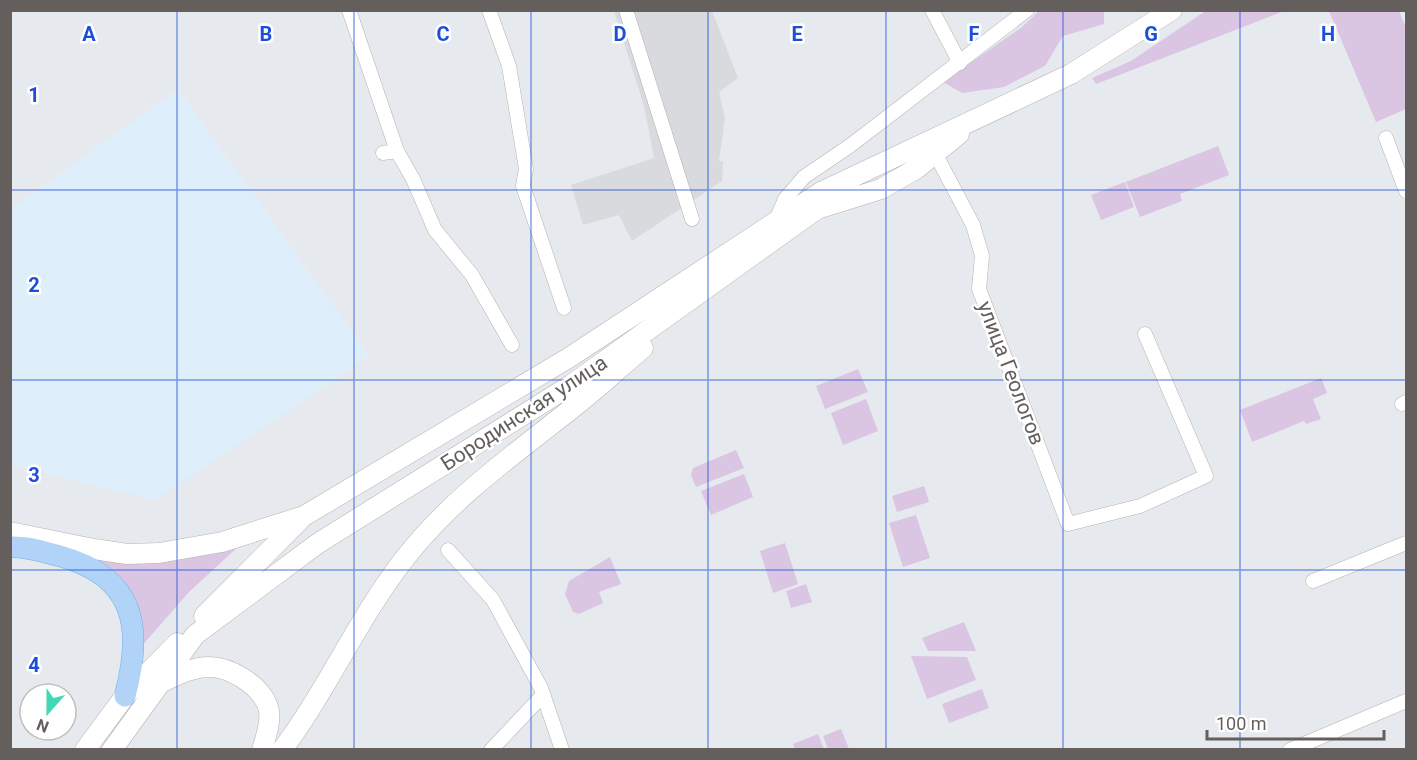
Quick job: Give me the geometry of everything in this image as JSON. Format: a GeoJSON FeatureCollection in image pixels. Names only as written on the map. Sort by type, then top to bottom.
{"type":"FeatureCollection","features":[{"type":"Feature","properties":{"kind":"main road"},"geometry":{"type":"LineString","coordinates":[[10,547],[23,546],[74,560],[96,570],[117,588],[130,613],[134,639],[134,663],[125,696]]}},
{"type":"Feature","properties":{"kind":"street"},"geometry":{"type":"LineString","coordinates":[[349,10],[397,151],[413,179],[435,230],[472,275],[512,345]]}},
{"type":"Feature","properties":{"kind":"street"},"geometry":{"type":"LineString","coordinates":[[489,10],[509,66],[526,169],[523,186],[564,308]]}},
{"type":"Feature","properties":{"kind":"street"},"geometry":{"type":"LineString","coordinates":[[626,10],[692,219]]}},
{"type":"Feature","properties":{"kind":"street"},"geometry":{"type":"LineString","coordinates":[[932,10],[960,63]]}},
{"type":"Feature","properties":{"kind":"street"},"geometry":{"type":"LineString","coordinates":[[776,220],[785,199],[804,177],[851,145],[1027,10]]}},
{"type":"Feature","properties":{"kind":"street","name":"Бородинская улица"},"geometry":{"type":"LineString","coordinates":[[304,516],[570,357],[821,192],[1071,74],[1172,10]]}},
{"type":"Feature","properties":{"kind":"street","name":"Бородинская улица"},"geometry":{"type":"LineString","coordinates":[[112,750],[195,635],[316,544],[571,385],[817,209],[881,189],[936,155],[972,122]]}},
{"type":"Feature","properties":{"kind":"street"},"geometry":{"type":"LineString","coordinates":[[1386,138],[1407,191]]}},
{"type":"Feature","properties":{"kind":"street"},"geometry":{"type":"LineString","coordinates":[[383,153],[397,151]]}},
{"type":"Feature","properties":{"kind":"street","name":"улица Геологов"},"geometry":{"type":"LineString","coordinates":[[936,155],[974,225],[981,256],[979,289],[1068,524],[1140,506],[1206,476],[1145,334]]}},
{"type":"Feature","properties":{"kind":"street"},"geometry":{"type":"LineString","coordinates":[[282,750],[313,707],[383,588],[406,557],[458,500],[499,463],[583,399],[729,273]]}},
{"type":"Feature","properties":{"kind":"street"},"geometry":{"type":"LineString","coordinates":[[10,532],[127,554],[159,553],[222,542],[304,516]]}},
{"type":"Feature","properties":{"kind":"street"},"geometry":{"type":"LineString","coordinates":[[85,750],[125,696],[304,516]]}},
{"type":"Feature","properties":{"kind":"street"},"geometry":{"type":"LineString","coordinates":[[1313,581],[1407,543]]}},
{"type":"Feature","properties":{"kind":"street"},"geometry":{"type":"LineString","coordinates":[[448,550],[493,600],[543,695],[561,750]]}},
{"type":"Feature","properties":{"kind":"street"},"geometry":{"type":"LineString","coordinates":[[160,683],[177,675],[210,667],[235,674],[252,685],[267,704],[269,728],[262,750]]}},
{"type":"Feature","properties":{"kind":"street"},"geometry":{"type":"LineString","coordinates":[[491,750],[543,695]]}},
{"type":"Feature","properties":{"kind":"street"},"geometry":{"type":"LineString","coordinates":[[1290,750],[1407,702]]}},
{"type":"Feature","properties":{"kind":"shaded area"},"geometry":{"type":"Polygon","coordinates":[[[1207,10],[1284,11],[1096,84],[1092,78],[1131,61],[1207,10]]]}},
{"type":"Feature","properties":{"kind":"shaded area"},"geometry":{"type":"Polygon","coordinates":[[[614,11],[712,11],[738,78],[719,92],[725,118],[719,161],[723,162],[722,181],[632,241],[619,215],[583,225],[571,185],[654,158],[644,106],[614,11]]]}},
{"type":"Feature","properties":{"kind":"shaded area"},"geometry":{"type":"Polygon","coordinates":[[[1039,11],[1104,11],[1104,24],[1063,36],[1045,66],[1004,87],[962,93],[943,82],[1022,27],[1039,11]]]}},
{"type":"Feature","properties":{"kind":"shaded area"},"geometry":{"type":"Polygon","coordinates":[[[1329,11],[1399,11],[1406,28],[1406,109],[1376,122],[1329,11]]]}},
{"type":"Feature","properties":{"kind":"shaded area"},"geometry":{"type":"Polygon","coordinates":[[[178,89],[369,356],[155,500],[11,465],[11,209],[178,89]]]}},
{"type":"Feature","properties":{"kind":"shaded area"},"geometry":{"type":"Polygon","coordinates":[[[1218,146],[1229,175],[1180,194],[1182,201],[1140,217],[1126,182],[1218,146]]]}},
{"type":"Feature","properties":{"kind":"shaded area"},"geometry":{"type":"Polygon","coordinates":[[[1125,182],[1134,207],[1101,220],[1091,195],[1125,182]]]}},
{"type":"Feature","properties":{"kind":"shaded area"},"geometry":{"type":"Polygon","coordinates":[[[858,369],[868,392],[825,409],[816,386],[858,369]]]}},
{"type":"Feature","properties":{"kind":"shaded area"},"geometry":{"type":"Polygon","coordinates":[[[1321,378],[1327,393],[1313,399],[1321,419],[1306,424],[1304,421],[1252,442],[1240,410],[1321,378]]]}},
{"type":"Feature","properties":{"kind":"shaded area"},"geometry":{"type":"Polygon","coordinates":[[[866,399],[878,431],[843,445],[831,413],[866,399]]]}},
{"type":"Feature","properties":{"kind":"shaded area"},"geometry":{"type":"Polygon","coordinates":[[[736,450],[744,468],[696,487],[691,475],[693,468],[736,450]]]}},
{"type":"Feature","properties":{"kind":"shaded area"},"geometry":{"type":"Polygon","coordinates":[[[744,474],[753,497],[711,515],[701,491],[744,474]]]}},
{"type":"Feature","properties":{"kind":"shaded area"},"geometry":{"type":"Polygon","coordinates":[[[924,486],[929,502],[897,512],[892,496],[924,486]]]}},
{"type":"Feature","properties":{"kind":"shaded area"},"geometry":{"type":"Polygon","coordinates":[[[916,515],[930,558],[903,567],[889,523],[916,515]]]}},
{"type":"Feature","properties":{"kind":"shaded area"},"geometry":{"type":"Polygon","coordinates":[[[785,543],[798,584],[773,593],[760,551],[785,543]]]}},
{"type":"Feature","properties":{"kind":"shaded area"},"geometry":{"type":"Polygon","coordinates":[[[239,546],[189,592],[140,648],[139,619],[133,595],[119,575],[95,558],[239,546]]]}},
{"type":"Feature","properties":{"kind":"shaded area"},"geometry":{"type":"Polygon","coordinates":[[[610,557],[621,584],[599,592],[603,603],[579,614],[573,612],[565,594],[569,581],[610,557]]]}},
{"type":"Feature","properties":{"kind":"shaded area"},"geometry":{"type":"Polygon","coordinates":[[[806,584],[812,602],[791,608],[786,591],[806,584]]]}},
{"type":"Feature","properties":{"kind":"shaded area"},"geometry":{"type":"Polygon","coordinates":[[[964,622],[976,651],[928,651],[922,638],[964,622]]]}},
{"type":"Feature","properties":{"kind":"shaded area"},"geometry":{"type":"Polygon","coordinates":[[[911,656],[967,657],[976,680],[927,699],[911,656]]]}},
{"type":"Feature","properties":{"kind":"shaded area"},"geometry":{"type":"Polygon","coordinates":[[[982,689],[989,708],[949,723],[942,704],[982,689]]]}},
{"type":"Feature","properties":{"kind":"shaded area"},"geometry":{"type":"Polygon","coordinates":[[[841,729],[849,749],[828,749],[823,736],[841,729]]]}},
{"type":"Feature","properties":{"kind":"shaded area"},"geometry":{"type":"Polygon","coordinates":[[[818,734],[824,749],[795,749],[793,744],[818,734]]]}}]}
